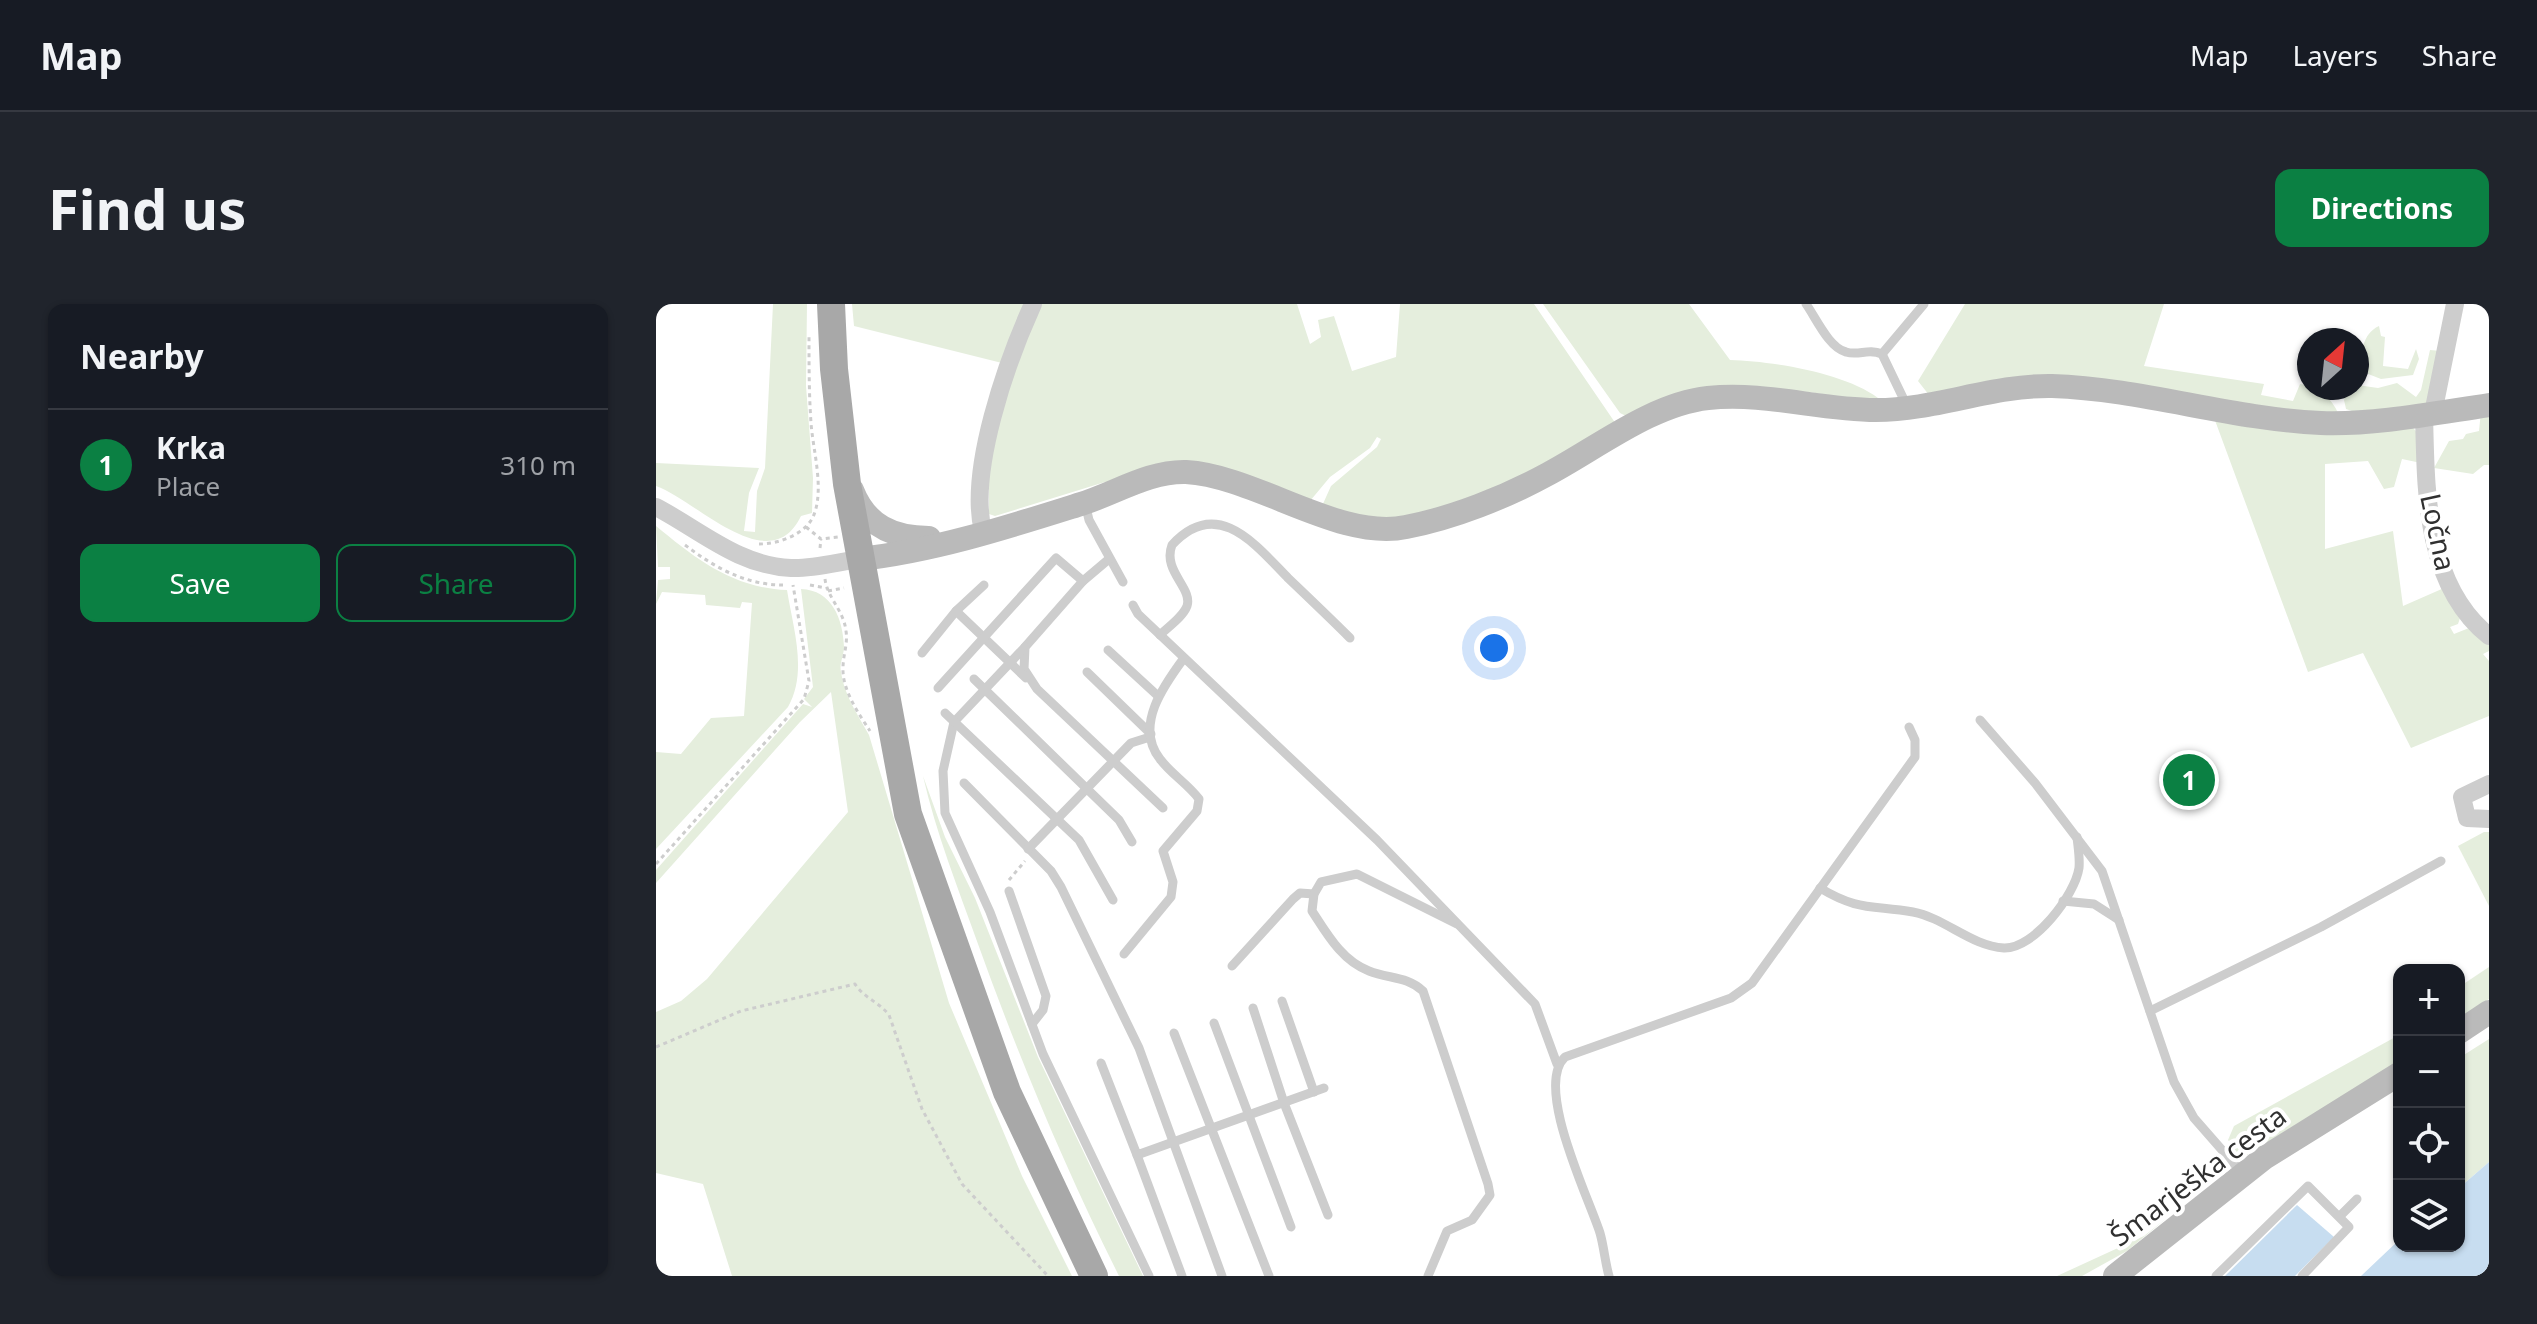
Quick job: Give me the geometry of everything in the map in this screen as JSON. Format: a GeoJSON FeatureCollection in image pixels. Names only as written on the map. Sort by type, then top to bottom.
{"type":"FeatureCollection","features":[{"type":"Feature","properties":{"kind":"main road"},"geometry":{"type":"LineString","coordinates":[[831,304],[840,427],[860,559],[908,814],[1007,1092],[1094,1276]]}},
{"type":"Feature","properties":{"kind":"street"},"geometry":{"type":"LineString","coordinates":[[983,531],[977,508],[983,461],[995,413],[1033,304]]}},
{"type":"Feature","properties":{"kind":"street","name":"Ločna"},"geometry":{"type":"LineString","coordinates":[[2455,304],[2429,414],[2426,495],[2435,544],[2451,589],[2467,614],[2489,636]]}},
{"type":"Feature","properties":{"kind":"street"},"geometry":{"type":"LineString","coordinates":[[656,507],[739,556],[792,568],[860,559],[956,539],[1085,503],[1155,476],[1185,472],[1217,478],[1361,527],[1392,530],[1426,522],[1512,491],[1665,412],[1703,399],[1748,396],[1857,409],[1907,407],[1984,392],[2052,386],[2130,393],[2323,423],[2429,414],[2489,405]]}},
{"type":"Feature","properties":{"kind":"street"},"geometry":{"type":"LineString","coordinates":[[840,427],[852,490],[857,503],[873,522],[892,534],[908,538],[956,539]]}},
{"type":"Feature","properties":{"kind":"street"},"geometry":{"type":"LineString","coordinates":[[2489,784],[2462,797],[2460,802],[2467,818],[2489,819]]}},
{"type":"Feature","properties":{"kind":"street"},"geometry":{"type":"LineString","coordinates":[[2465,1028],[2489,1012]]}},
{"type":"Feature","properties":{"kind":"street","name":"Šmarješka cesta"},"geometry":{"type":"LineString","coordinates":[[2115,1276],[2243,1174],[2393,1078]]}},
{"type":"Feature","properties":{"kind":"lane"},"geometry":{"type":"LineString","coordinates":[[1806,304],[1837,348],[1849,354],[1869,349],[1882,354],[1907,407]]}},
{"type":"Feature","properties":{"kind":"lane"},"geometry":{"type":"LineString","coordinates":[[1882,354],[1924,304]]}},
{"type":"Feature","properties":{"kind":"lane"},"geometry":{"type":"LineString","coordinates":[[1085,503],[1089,520],[1123,582]]}},
{"type":"Feature","properties":{"kind":"lane"},"geometry":{"type":"LineString","coordinates":[[1160,635],[1187,609],[1188,600],[1170,564],[1172,545],[1190,528],[1216,525],[1244,534],[1350,638]]}},
{"type":"Feature","properties":{"kind":"lane"},"geometry":{"type":"LineString","coordinates":[[938,688],[1056,558],[1083,581]]}},
{"type":"Feature","properties":{"kind":"lane"},"geometry":{"type":"LineString","coordinates":[[1109,559],[1083,581],[954,722],[943,771],[945,813],[990,912],[1043,1054],[1149,1276]]}},
{"type":"Feature","properties":{"kind":"lane"},"geometry":{"type":"LineString","coordinates":[[922,653],[956,611],[984,585]]}},
{"type":"Feature","properties":{"kind":"lane"},"geometry":{"type":"LineString","coordinates":[[1133,605],[1160,635],[1377,840],[1535,1004],[1557,1064],[1553,1083],[1558,1107],[1580,1185],[1601,1235],[1609,1276]]}},
{"type":"Feature","properties":{"kind":"lane"},"geometry":{"type":"LineString","coordinates":[[956,611],[1163,808]]}},
{"type":"Feature","properties":{"kind":"lane"},"geometry":{"type":"LineString","coordinates":[[1025,647],[1024,669],[1037,689]]}},
{"type":"Feature","properties":{"kind":"lane"},"geometry":{"type":"LineString","coordinates":[[1108,650],[1158,696]]}},
{"type":"Feature","properties":{"kind":"lane"},"geometry":{"type":"LineString","coordinates":[[1150,735],[1158,696],[1184,658]]}},
{"type":"Feature","properties":{"kind":"lane"},"geometry":{"type":"LineString","coordinates":[[1087,672],[1150,735],[1157,756],[1199,799],[1197,811],[1163,851],[1173,882],[1171,897],[1124,954]]}},
{"type":"Feature","properties":{"kind":"lane"},"geometry":{"type":"LineString","coordinates":[[974,679],[1119,820],[1132,842]]}},
{"type":"Feature","properties":{"kind":"lane"},"geometry":{"type":"LineString","coordinates":[[945,713],[1057,819],[1092,859],[1113,900]]}},
{"type":"Feature","properties":{"kind":"lane"},"geometry":{"type":"LineString","coordinates":[[1980,720],[2102,871],[2174,1082],[2194,1118],[2243,1174]]}},
{"type":"Feature","properties":{"kind":"lane"},"geometry":{"type":"LineString","coordinates":[[1557,1064],[1565,1057],[1731,998],[1752,983],[1915,757],[1915,740],[1909,727]]}},
{"type":"Feature","properties":{"kind":"lane"},"geometry":{"type":"LineString","coordinates":[[1031,851],[1057,819],[1131,743],[1150,735]]}},
{"type":"Feature","properties":{"kind":"lane"},"geometry":{"type":"LineString","coordinates":[[964,783],[1051,871],[1078,921],[1139,1048],[1222,1276]]}},
{"type":"Feature","properties":{"kind":"lane"},"geometry":{"type":"LineString","coordinates":[[1820,888],[1853,906],[1914,912],[1981,942],[2004,948],[2021,945],[2051,920],[2063,901],[2079,869],[2077,837]]}},
{"type":"Feature","properties":{"kind":"lane"},"geometry":{"type":"LineString","coordinates":[[2150,1011],[2321,927],[2441,861]]}},
{"type":"Feature","properties":{"kind":"lane"},"geometry":{"type":"LineString","coordinates":[[1428,1276],[1447,1231],[1472,1220],[1490,1195],[1488,1184],[1423,991],[1415,984],[1369,971],[1348,958],[1312,911],[1314,894],[1321,882],[1357,874],[1457,924]]}},
{"type":"Feature","properties":{"kind":"lane"},"geometry":{"type":"LineString","coordinates":[[1009,891],[1046,996],[1043,1010],[1032,1024]]}},
{"type":"Feature","properties":{"kind":"lane"},"geometry":{"type":"LineString","coordinates":[[1232,966],[1293,899],[1300,893],[1314,894]]}},
{"type":"Feature","properties":{"kind":"lane"},"geometry":{"type":"LineString","coordinates":[[2063,901],[2094,904],[2120,921]]}},
{"type":"Feature","properties":{"kind":"lane"},"geometry":{"type":"LineString","coordinates":[[1137,1155],[1319,1090],[1282,1001]]}},
{"type":"Feature","properties":{"kind":"lane"},"geometry":{"type":"LineString","coordinates":[[1253,1008],[1284,1103],[1328,1215]]}},
{"type":"Feature","properties":{"kind":"lane"},"geometry":{"type":"LineString","coordinates":[[1214,1023],[1291,1227]]}},
{"type":"Feature","properties":{"kind":"lane"},"geometry":{"type":"LineString","coordinates":[[1174,1033],[1269,1276]]}},
{"type":"Feature","properties":{"kind":"lane"},"geometry":{"type":"LineString","coordinates":[[1101,1063],[1182,1276]]}},
{"type":"Feature","properties":{"kind":"lane"},"geometry":{"type":"LineString","coordinates":[[2216,1276],[2308,1186],[2349,1227],[2302,1276]]}},
{"type":"Feature","properties":{"kind":"lane"},"geometry":{"type":"LineString","coordinates":[[2340,1216],[2357,1199]]}},
{"type":"Feature","properties":{"kind":"path"},"geometry":{"type":"LineString","coordinates":[[749,543],[776,542],[806,527],[814,515],[817,484],[809,365]]}},
{"type":"Feature","properties":{"kind":"path"},"geometry":{"type":"LineString","coordinates":[[806,527],[821,539],[833,537]]}},
{"type":"Feature","properties":{"kind":"path"},"geometry":{"type":"LineString","coordinates":[[819,548],[821,539]]}},
{"type":"Feature","properties":{"kind":"path"},"geometry":{"type":"LineString","coordinates":[[656,864],[804,699],[809,681],[793,585]]}},
{"type":"Feature","properties":{"kind":"path"},"geometry":{"type":"LineString","coordinates":[[1009,891],[1010,876],[1031,851]]}},
{"type":"Feature","properties":{"kind":"path"},"geometry":{"type":"LineString","coordinates":[[656,1047],[741,1011],[855,984],[859,992],[889,1015],[922,1109],[962,1184],[1048,1276]]}},
{"type":"Feature","properties":{"kind":"green space"},"geometry":{"type":"Polygon","coordinates":[[[773,304],[807,304],[806,386],[813,478],[812,513],[801,516],[788,534],[771,541],[752,539],[732,531],[656,486],[656,463],[759,468],[749,493],[744,531],[755,532],[757,491],[765,468],[773,304]]]}},
{"type":"Feature","properties":{"kind":"green space"},"geometry":{"type":"Polygon","coordinates":[[[852,304],[1028,304],[1006,364],[854,326],[852,304]]]}},
{"type":"Feature","properties":{"kind":"green space"},"geometry":{"type":"Polygon","coordinates":[[[1039,304],[1297,304],[1310,344],[1321,337],[1318,320],[1334,316],[1352,371],[1396,357],[1400,304],[1534,304],[1616,424],[1514,482],[1391,524],[1322,506],[1331,486],[1377,447],[1381,439],[1377,437],[1370,448],[1330,477],[1310,501],[1256,484],[1105,482],[995,516],[989,514],[989,454],[998,416],[1039,304]]]}},
{"type":"Feature","properties":{"kind":"green space"},"geometry":{"type":"Polygon","coordinates":[[[1543,304],[1689,304],[1730,360],[1786,366],[1827,375],[1864,389],[1878,398],[1868,401],[1809,392],[1630,418],[1620,413],[1543,304]]]}},
{"type":"Feature","properties":{"kind":"green space"},"geometry":{"type":"Polygon","coordinates":[[[1965,304],[2164,304],[2144,366],[2264,384],[2261,395],[2293,401],[2297,391],[2297,400],[2330,400],[2339,415],[2177,397],[1929,395],[1918,381],[1965,304]]]}},
{"type":"Feature","properties":{"kind":"green space"},"geometry":{"type":"Polygon","coordinates":[[[2379,326],[2381,336],[2385,337],[2383,366],[2408,369],[2416,349],[2419,359],[2413,375],[2381,379],[2369,374],[2369,334],[2379,326]]]}},
{"type":"Feature","properties":{"kind":"green space"},"geometry":{"type":"Polygon","coordinates":[[[2430,350],[2441,351],[2427,405],[2361,414],[2346,409],[2344,400],[2369,400],[2369,387],[2378,388],[2397,383],[2416,397],[2421,390],[2430,350]]]}},
{"type":"Feature","properties":{"kind":"green space"},"geometry":{"type":"Polygon","coordinates":[[[2489,410],[2489,465],[2484,465],[2473,474],[2434,468],[2449,441],[2463,439],[2466,434],[2479,431],[2481,411],[2489,410]]]}},
{"type":"Feature","properties":{"kind":"green space"},"geometry":{"type":"Polygon","coordinates":[[[2213,415],[2413,428],[2418,433],[2421,463],[2402,459],[2394,487],[2384,489],[2368,461],[2325,464],[2325,549],[2393,531],[2403,606],[2444,588],[2461,615],[2458,624],[2450,627],[2454,634],[2469,628],[2489,644],[2489,651],[2483,654],[2489,661],[2489,716],[2411,748],[2363,653],[2308,672],[2213,415]]]}},
{"type":"Feature","properties":{"kind":"green space"},"geometry":{"type":"Polygon","coordinates":[[[656,526],[686,550],[732,578],[787,590],[798,665],[794,693],[788,707],[656,849],[656,752],[681,754],[711,718],[744,716],[752,603],[742,602],[740,608],[706,605],[705,595],[662,592],[656,604],[658,580],[670,579],[670,567],[658,567],[656,526]]]}},
{"type":"Feature","properties":{"kind":"green space"},"geometry":{"type":"Polygon","coordinates":[[[801,589],[828,600],[838,617],[844,647],[841,666],[845,689],[869,735],[949,1003],[1022,1176],[1072,1276],[732,1276],[703,1184],[656,1173],[656,1012],[681,1001],[707,979],[848,812],[831,692],[800,722],[656,883],[656,870],[803,704],[812,707],[804,699],[813,687],[801,589]]]}},
{"type":"Feature","properties":{"kind":"green space"},"geometry":{"type":"Polygon","coordinates":[[[923,776],[945,837],[975,898],[1038,1057],[1143,1276],[1119,1276],[1061,1154],[978,944],[941,839],[923,776]]]}},
{"type":"Feature","properties":{"kind":"green space"},"geometry":{"type":"Polygon","coordinates":[[[2489,832],[2489,906],[2458,846],[2489,832]]]}},
{"type":"Feature","properties":{"kind":"green space"},"geometry":{"type":"Polygon","coordinates":[[[2489,967],[2489,999],[2465,1016],[2465,983],[2489,967]]]}},
{"type":"Feature","properties":{"kind":"green space"},"geometry":{"type":"Polygon","coordinates":[[[2393,1038],[2393,1065],[2245,1156],[2237,1153],[2228,1140],[2234,1126],[2393,1038]]]}},
{"type":"Feature","properties":{"kind":"green space"},"geometry":{"type":"Polygon","coordinates":[[[2489,1039],[2489,1162],[2465,1183],[2465,1108],[2465,1054],[2489,1039]]]}},
{"type":"Feature","properties":{"kind":"green space"},"geometry":{"type":"Polygon","coordinates":[[[2168,1217],[2127,1251],[2082,1276],[2057,1276],[2144,1236],[2168,1217]]]}},
{"type":"Feature","properties":{"kind":"water"},"geometry":{"type":"Polygon","coordinates":[[[2489,1162],[2489,1276],[2361,1276],[2393,1246],[2393,1252],[2465,1252],[2465,1183],[2489,1162]]]}},
{"type":"Feature","properties":{"kind":"water"},"geometry":{"type":"Polygon","coordinates":[[[2297,1205],[2334,1237],[2295,1276],[2225,1276],[2297,1205]]]}},
{"type":"Feature","properties":{"kind":"place","name":"Krka"},"geometry":{"type":"Point","coordinates":[2189,780]}}]}
